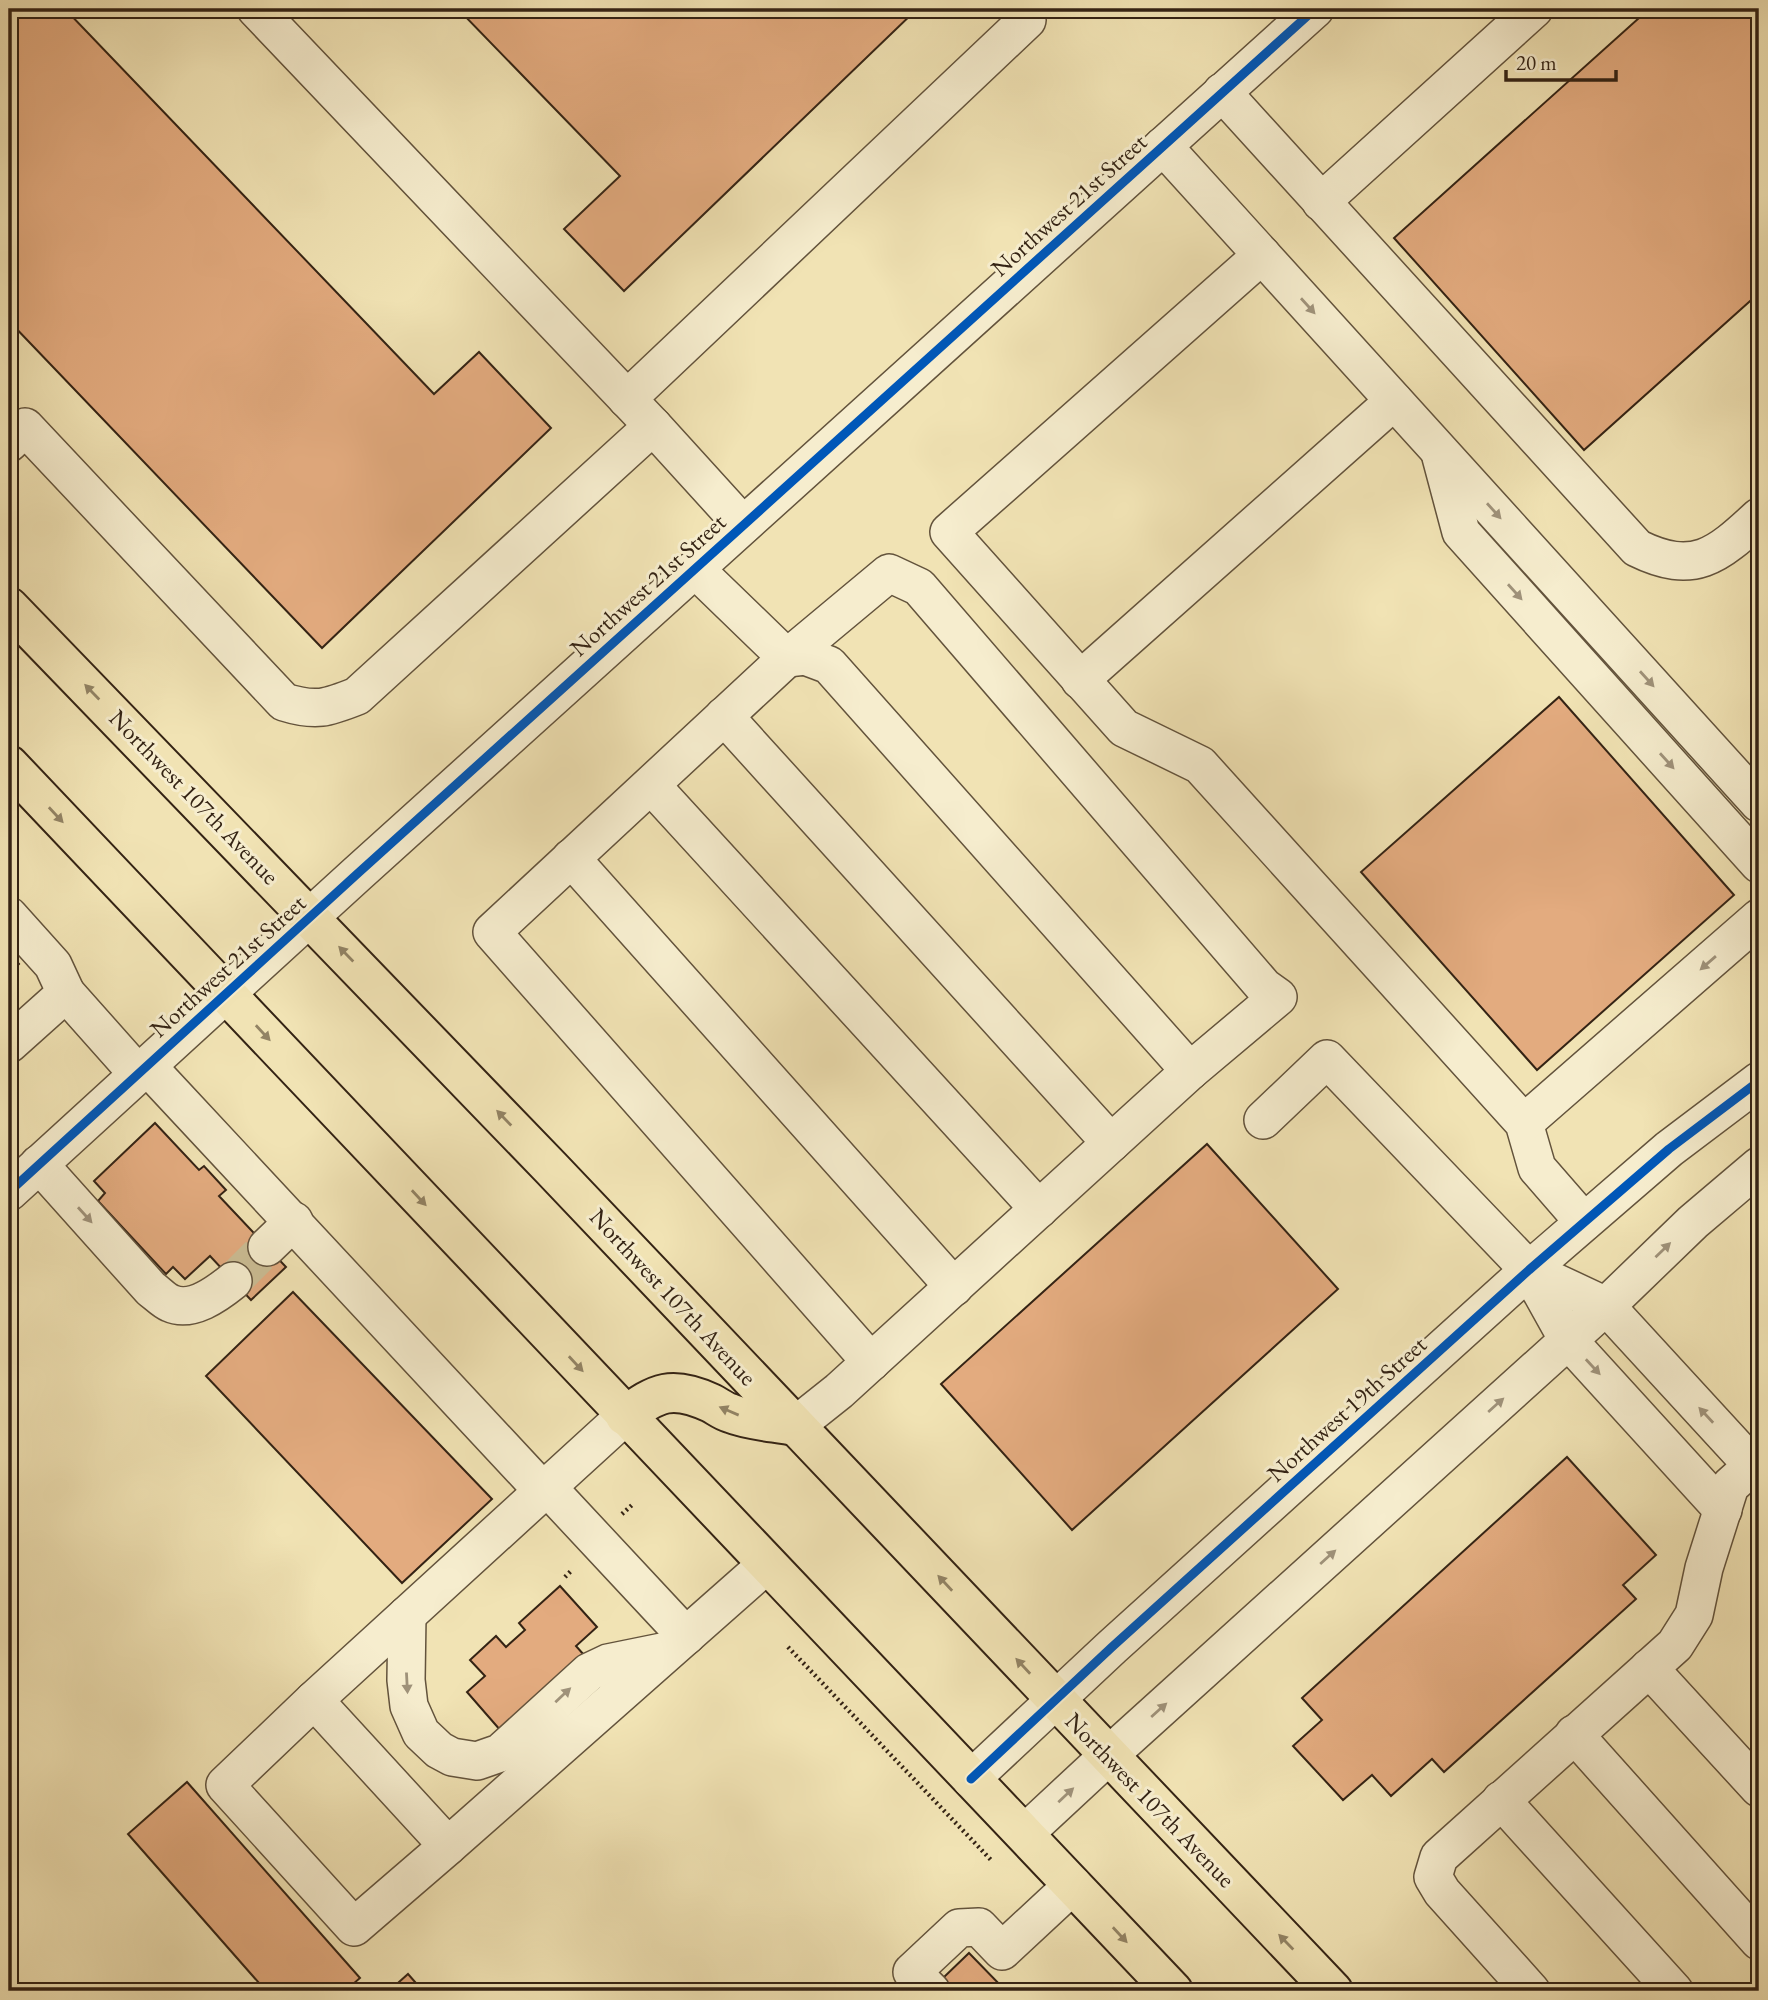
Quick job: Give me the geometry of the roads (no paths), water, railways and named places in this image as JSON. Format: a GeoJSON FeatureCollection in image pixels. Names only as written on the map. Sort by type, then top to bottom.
{"type":"FeatureCollection","features":[{"type":"Feature","properties":{"kind":"main road","name":"Northwest 107th Avenue"},"geometry":{"type":"LineString","coordinates":[[9,607],[310,917],[1333,1991]]}},
{"type":"Feature","properties":{"kind":"main road"},"geometry":{"type":"LineString","coordinates":[[9,765],[1173,1991]]}},
{"type":"Feature","properties":{"kind":"main road"},"geometry":{"type":"LineString","coordinates":[[625,1416],[650,1397],[666,1392],[681,1392],[713,1403],[731,1414],[795,1426]]}},
{"type":"Feature","properties":{"kind":"street"},"geometry":{"type":"LineString","coordinates":[[256,9],[653,426],[743,525]]}},
{"type":"Feature","properties":{"kind":"street"},"geometry":{"type":"LineString","coordinates":[[626,399],[1027,20],[1016,9]]}},
{"type":"Feature","properties":{"kind":"street","name":"Northwest 21st Street"},"geometry":{"type":"LineString","coordinates":[[9,1192],[1315,9]]}},
{"type":"Feature","properties":{"kind":"street"},"geometry":{"type":"LineString","coordinates":[[1321,202],[1534,9]]}},
{"type":"Feature","properties":{"kind":"street"},"geometry":{"type":"LineString","coordinates":[[1222,92],[1637,548],[1658,559],[1682,562],[1705,558],[1726,547],[1759,517]]}},
{"type":"Feature","properties":{"kind":"street"},"geometry":{"type":"LineString","coordinates":[[1163,146],[1759,803]]}},
{"type":"Feature","properties":{"kind":"street"},"geometry":{"type":"LineString","coordinates":[[1262,255],[949,532],[1124,728],[1200,765],[1524,1124],[1537,1168],[1584,1222]]}},
{"type":"Feature","properties":{"kind":"street"},"geometry":{"type":"LineString","coordinates":[[1080,680],[1394,401]]}},
{"type":"Feature","properties":{"kind":"street"},"geometry":{"type":"LineString","coordinates":[[14,427],[284,702],[306,709],[331,707],[357,696],[653,426]]}},
{"type":"Feature","properties":{"kind":"street"},"geometry":{"type":"LineString","coordinates":[[1439,450],[1461,532],[1759,864]]}},
{"type":"Feature","properties":{"kind":"street"},"geometry":{"type":"LineString","coordinates":[[695,569],[787,658]]}},
{"type":"Feature","properties":{"kind":"street"},"geometry":{"type":"LineString","coordinates":[[795,1426],[871,1362],[1190,1072],[1278,997],[1264,988],[919,587],[889,573],[787,658],[492,932],[871,1362]]}},
{"type":"Feature","properties":{"kind":"street"},"geometry":{"type":"LineString","coordinates":[[787,658],[805,656],[829,665],[1190,1072]]}},
{"type":"Feature","properties":{"kind":"street"},"geometry":{"type":"LineString","coordinates":[[724,716],[1111,1143]]}},
{"type":"Feature","properties":{"kind":"street"},"geometry":{"type":"LineString","coordinates":[[651,785],[1039,1209]]}},
{"type":"Feature","properties":{"kind":"street"},"geometry":{"type":"LineString","coordinates":[[571,858],[954,1287]]}},
{"type":"Feature","properties":{"kind":"street"},"geometry":{"type":"LineString","coordinates":[[9,916],[53,965],[65,993],[294,1221],[545,1489],[678,1643]]}},
{"type":"Feature","properties":{"kind":"street"},"geometry":{"type":"LineString","coordinates":[[1524,1124],[1759,918]]}},
{"type":"Feature","properties":{"kind":"street"},"geometry":{"type":"LineString","coordinates":[[9,1044],[65,993]]}},
{"type":"Feature","properties":{"kind":"street"},"geometry":{"type":"LineString","coordinates":[[1263,1120],[1327,1059],[1529,1270],[1568,1340],[1723,1510]]}},
{"type":"Feature","properties":{"kind":"street","name":"Northwest 19th Street"},"geometry":{"type":"LineString","coordinates":[[971,1779],[1529,1270],[1669,1150],[1759,1080]]}},
{"type":"Feature","properties":{"kind":"street"},"geometry":{"type":"LineString","coordinates":[[39,1164],[151,1289],[170,1303],[183,1306],[203,1301],[233,1281]]}},
{"type":"Feature","properties":{"kind":"street"},"geometry":{"type":"LineString","coordinates":[[1024,1834],[1606,1306],[1693,1222],[1759,1166]]}},
{"type":"Feature","properties":{"kind":"street"},"geometry":{"type":"LineString","coordinates":[[267,1247],[294,1221]]}},
{"type":"Feature","properties":{"kind":"street"},"geometry":{"type":"LineString","coordinates":[[1529,1270],[1606,1306],[1756,1463],[1730,1486],[1704,1568],[1695,1615],[1675,1645],[1438,1857],[1433,1877],[1442,1892],[1531,1991]]}},
{"type":"Feature","properties":{"kind":"street"},"geometry":{"type":"LineString","coordinates":[[625,1416],[314,1700],[225,1785],[354,1927],[766,1565]]}},
{"type":"Feature","properties":{"kind":"street"},"geometry":{"type":"LineString","coordinates":[[407,1615],[406,1680],[409,1706],[421,1733],[439,1751],[452,1757],[477,1761],[500,1753],[589,1672],[608,1663],[678,1643]]}},
{"type":"Feature","properties":{"kind":"street"},"geometry":{"type":"LineString","coordinates":[[1649,1668],[1759,1788]]}},
{"type":"Feature","properties":{"kind":"street"},"geometry":{"type":"LineString","coordinates":[[314,1700],[448,1846]]}},
{"type":"Feature","properties":{"kind":"street"},"geometry":{"type":"LineString","coordinates":[[1574,1734],[1759,1941]]}},
{"type":"Feature","properties":{"kind":"street"},"geometry":{"type":"LineString","coordinates":[[1501,1800],[1674,1991]]}},
{"type":"Feature","properties":{"kind":"street"},"geometry":{"type":"LineString","coordinates":[[931,1991],[912,1972],[959,1928],[979,1927],[1002,1951],[1073,1885]]}},
{"type":"Feature","properties":{"kind":"tunnel"},"geometry":{"type":"LineString","coordinates":[[233,1281],[267,1247]]}}]}
